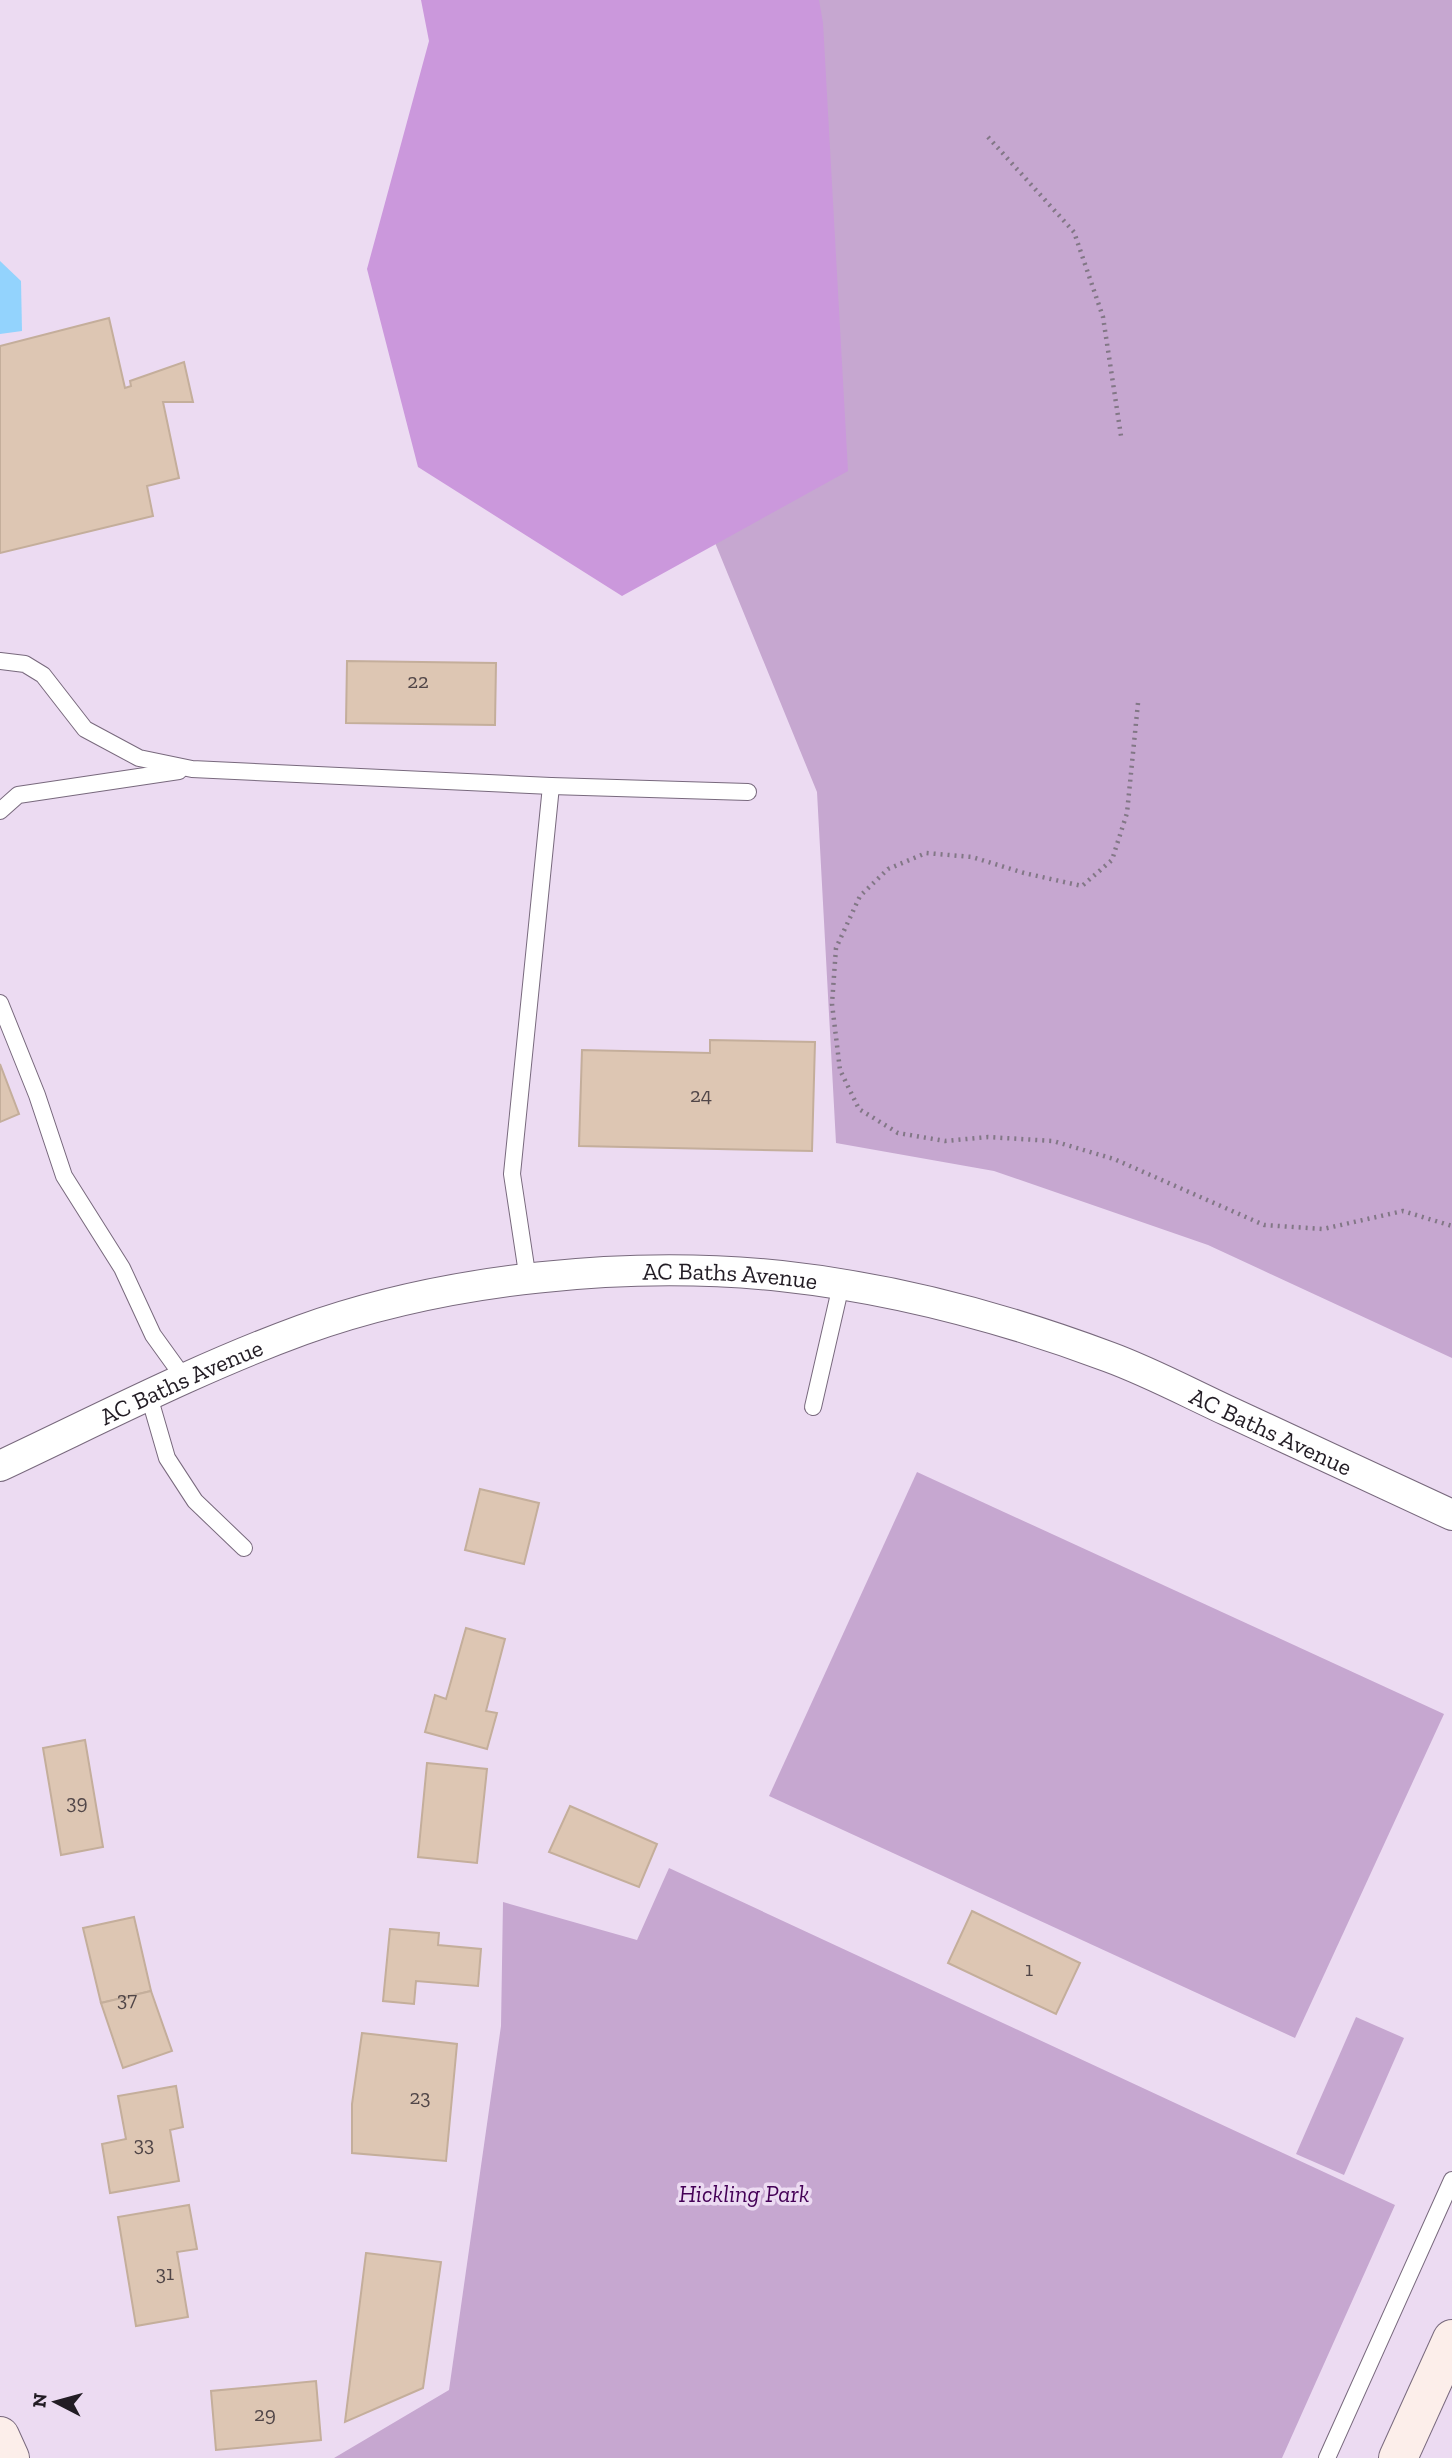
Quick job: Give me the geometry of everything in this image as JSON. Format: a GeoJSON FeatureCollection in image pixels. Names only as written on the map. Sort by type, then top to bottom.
{"type":"FeatureCollection","features":[{"type":"Feature","properties":{"kind":"main road"},"geometry":{"type":"LineString","coordinates":[[1398,2458],[1452,2339]]}},
{"type":"Feature","properties":{"kind":"main road"},"geometry":{"type":"LineString","coordinates":[[0,2436],[10,2458]]}},
{"type":"Feature","properties":{"kind":"street","name":"AC Baths Avenue"},"geometry":{"type":"LineString","coordinates":[[0,1466],[184,1378],[304,1330],[376,1308],[453,1291],[528,1280],[599,1273],[708,1272],[781,1276],[841,1285],[923,1301],[1044,1334],[1114,1358],[1452,1515]]}},
{"type":"Feature","properties":{"kind":"lane"},"geometry":{"type":"LineString","coordinates":[[0,661],[25,664],[43,675],[85,729],[139,758],[192,769],[551,786],[748,792]]}},
{"type":"Feature","properties":{"kind":"lane"},"geometry":{"type":"LineString","coordinates":[[0,811],[18,795],[192,769]]}},
{"type":"Feature","properties":{"kind":"lane"},"geometry":{"type":"LineString","coordinates":[[528,1280],[512,1174],[551,786]]}},
{"type":"Feature","properties":{"kind":"lane"},"geometry":{"type":"LineString","coordinates":[[0,1003],[37,1095],[64,1176],[122,1268],[153,1335],[184,1378]]}},
{"type":"Feature","properties":{"kind":"lane"},"geometry":{"type":"LineString","coordinates":[[813,1407],[841,1285]]}},
{"type":"Feature","properties":{"kind":"lane"},"geometry":{"type":"LineString","coordinates":[[149,1395],[167,1458],[195,1501],[244,1548]]}},
{"type":"Feature","properties":{"kind":"lane"},"geometry":{"type":"LineString","coordinates":[[1327,2458],[1452,2180]]}},
{"type":"Feature","properties":{"kind":"path"},"geometry":{"type":"LineString","coordinates":[[988,137],[1074,232],[1103,317],[1121,436]]}},
{"type":"Feature","properties":{"kind":"path"},"geometry":{"type":"LineString","coordinates":[[1138,703],[1126,813],[1116,848],[1112,860],[1082,886],[1024,873],[972,857],[926,853],[888,869],[860,896],[836,948],[832,1004],[840,1070],[859,1110],[898,1133],[945,1141],[988,1137],[1053,1140],[1114,1159],[1264,1226],[1323,1229],[1403,1211],[1452,1226]]}},
{"type":"Feature","properties":{"kind":"green space"},"geometry":{"type":"Polygon","coordinates":[[[493,0],[1452,0],[1452,1358],[1208,1245],[994,1171],[836,1143],[817,792],[493,0]]]}},
{"type":"Feature","properties":{"kind":"green space"},"geometry":{"type":"Polygon","coordinates":[[[917,1472],[1444,1714],[1295,2038],[769,1796],[917,1472]]]}},
{"type":"Feature","properties":{"kind":"green space","name":"Hickling Park"},"geometry":{"type":"Polygon","coordinates":[[[669,1868],[1395,2205],[1282,2458],[334,2458],[449,2390],[501,2026],[503,1902],[637,1940],[669,1868]]]}},
{"type":"Feature","properties":{"kind":"green space"},"geometry":{"type":"Polygon","coordinates":[[[1356,2017],[1404,2038],[1344,2175],[1296,2154],[1356,2017]]]}},
{"type":"Feature","properties":{"kind":"shaded area"},"geometry":{"type":"Polygon","coordinates":[[[421,0],[819,0],[823,23],[848,471],[622,596],[418,467],[367,269],[429,41],[421,0]]]}},
{"type":"Feature","properties":{"kind":"water"},"geometry":{"type":"Polygon","coordinates":[[[0,261],[21,281],[22,331],[0,334],[0,261]]]}},
{"type":"Feature","properties":{"kind":"building"},"geometry":{"type":"Polygon","coordinates":[[[109,318],[125,388],[131,386],[130,381],[184,362],[193,402],[163,402],[179,478],[147,486],[153,516],[0,553],[0,346],[109,318]]]}},
{"type":"Feature","properties":{"kind":"building"},"geometry":{"type":"Polygon","coordinates":[[[347,661],[496,663],[495,725],[346,723],[347,661]]]}},
{"type":"Feature","properties":{"kind":"building"},"geometry":{"type":"Polygon","coordinates":[[[710,1040],[815,1042],[812,1151],[579,1146],[582,1050],[710,1053],[710,1040]]]}},
{"type":"Feature","properties":{"kind":"building"},"geometry":{"type":"Polygon","coordinates":[[[0,1064],[19,1114],[0,1122],[0,1064]]]}},
{"type":"Feature","properties":{"kind":"building"},"geometry":{"type":"Polygon","coordinates":[[[480,1489],[539,1503],[524,1564],[465,1550],[480,1489]]]}},
{"type":"Feature","properties":{"kind":"building"},"geometry":{"type":"Polygon","coordinates":[[[466,1628],[505,1639],[486,1711],[497,1713],[487,1749],[425,1732],[435,1695],[446,1699],[466,1628]]]}},
{"type":"Feature","properties":{"kind":"building"},"geometry":{"type":"Polygon","coordinates":[[[85,1740],[103,1847],[61,1855],[43,1748],[85,1740]]]}},
{"type":"Feature","properties":{"kind":"building"},"geometry":{"type":"Polygon","coordinates":[[[427,1763],[487,1769],[477,1863],[418,1857],[427,1763]]]}},
{"type":"Feature","properties":{"kind":"building"},"geometry":{"type":"Polygon","coordinates":[[[570,1806],[657,1844],[639,1887],[549,1852],[570,1806]]]}},
{"type":"Feature","properties":{"kind":"building"},"geometry":{"type":"Polygon","coordinates":[[[972,1911],[1080,1963],[1056,2014],[948,1963],[972,1911]]]}},
{"type":"Feature","properties":{"kind":"building"},"geometry":{"type":"Polygon","coordinates":[[[134,1917],[151,1991],[101,2003],[83,1928],[134,1917]]]}},
{"type":"Feature","properties":{"kind":"building"},"geometry":{"type":"Polygon","coordinates":[[[390,1929],[439,1933],[438,1945],[481,1949],[478,1986],[416,1981],[414,2004],[383,2001],[390,1929]]]}},
{"type":"Feature","properties":{"kind":"building"},"geometry":{"type":"Polygon","coordinates":[[[151,1991],[172,2051],[123,2068],[101,2003],[151,1991]]]}},
{"type":"Feature","properties":{"kind":"building"},"geometry":{"type":"Polygon","coordinates":[[[362,2033],[457,2044],[446,2161],[352,2153],[352,2104],[362,2033]]]}},
{"type":"Feature","properties":{"kind":"building"},"geometry":{"type":"Polygon","coordinates":[[[176,2086],[183,2127],[170,2130],[179,2181],[110,2193],[102,2144],[126,2139],[118,2096],[176,2086]]]}},
{"type":"Feature","properties":{"kind":"building"},"geometry":{"type":"Polygon","coordinates":[[[189,2205],[197,2249],[177,2252],[188,2317],[136,2326],[118,2217],[189,2205]]]}},
{"type":"Feature","properties":{"kind":"building"},"geometry":{"type":"Polygon","coordinates":[[[366,2253],[441,2262],[423,2388],[345,2422],[366,2253]]]}},
{"type":"Feature","properties":{"kind":"building"},"geometry":{"type":"Polygon","coordinates":[[[316,2381],[321,2440],[216,2450],[211,2391],[316,2381]]]}}]}
